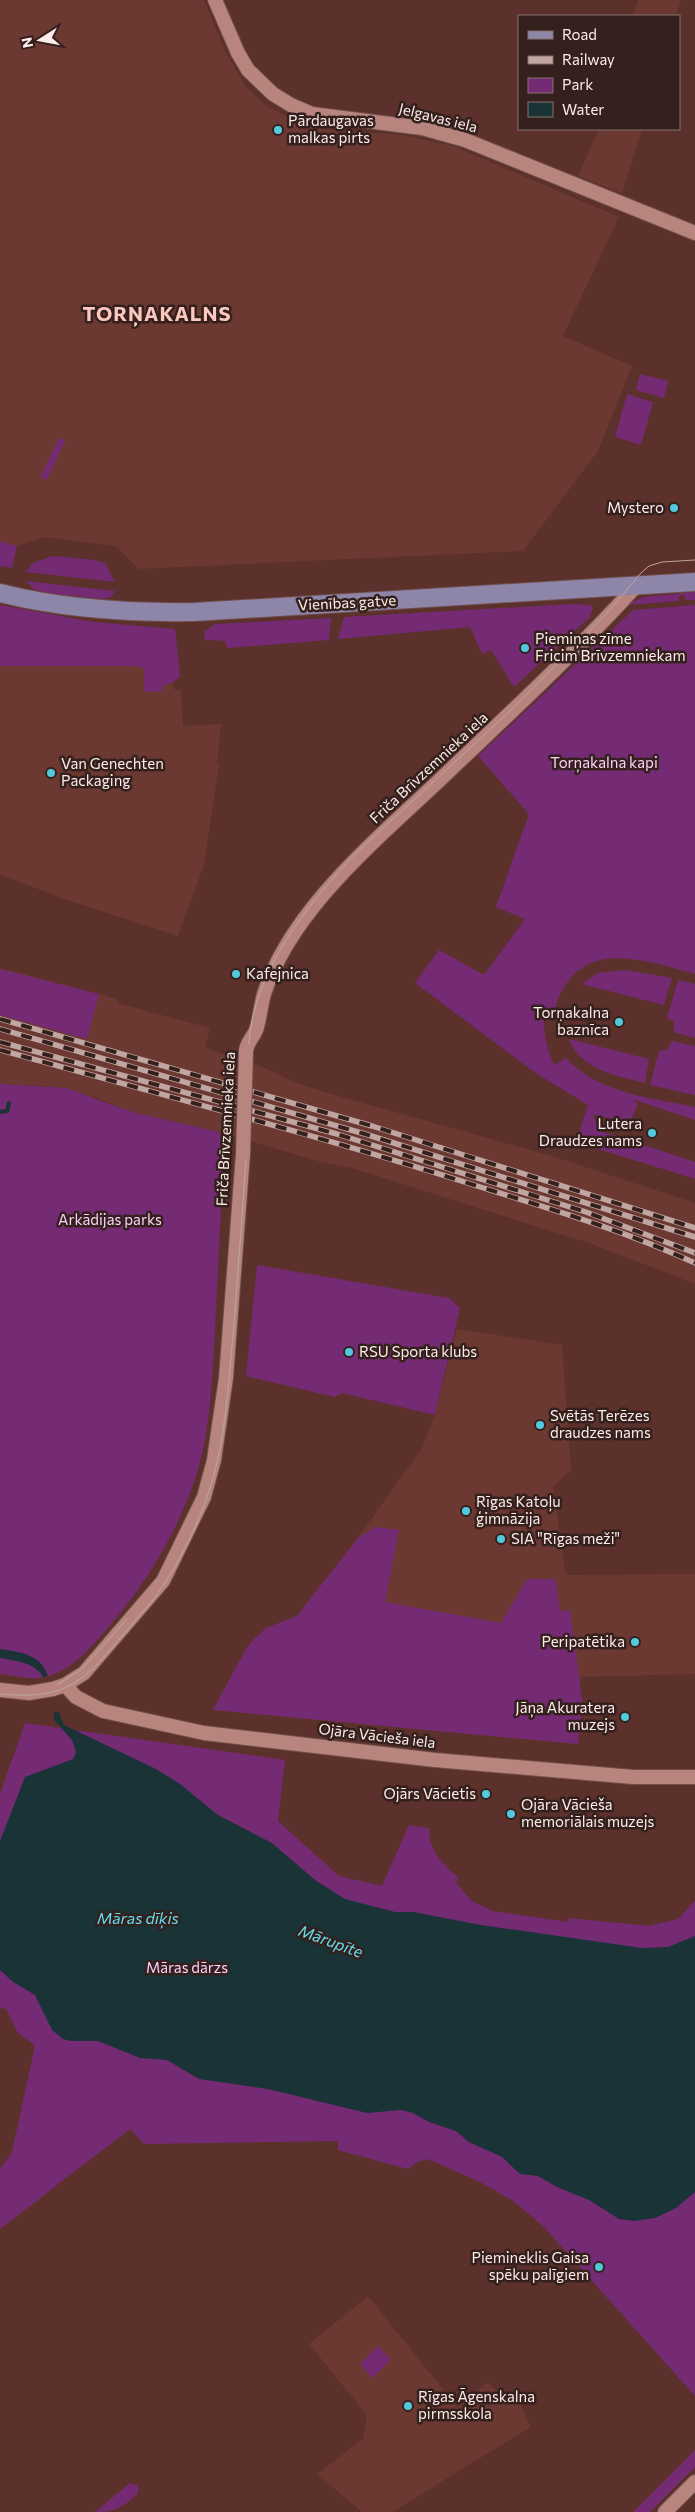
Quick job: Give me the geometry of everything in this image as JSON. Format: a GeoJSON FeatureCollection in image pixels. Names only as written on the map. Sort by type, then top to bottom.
{"type":"FeatureCollection","features":[{"type":"Feature","properties":{"kind":"main road","name":"Vienības gatve"},"geometry":{"type":"LineString","coordinates":[[0,593],[72,606],[155,612],[695,582]]}},
{"type":"Feature","properties":{"kind":"street","name":"Jelgavas iela"},"geometry":{"type":"LineString","coordinates":[[215,0],[238,53],[248,70],[273,94],[291,105],[312,114],[422,128],[465,140],[695,233]]}},
{"type":"Feature","properties":{"kind":"street","name":"Friča Brīvzemnieka iela"},"geometry":{"type":"LineString","coordinates":[[0,1690],[37,1692],[65,1685],[84,1673],[154,1592],[178,1551],[204,1497],[214,1460],[226,1378],[243,1154],[246,1047],[257,1030],[264,993],[277,964],[318,900],[345,870],[520,704],[636,586]]}},
{"type":"Feature","properties":{"kind":"street","name":"Ojāra Vācieša iela"},"geometry":{"type":"LineString","coordinates":[[65,1685],[76,1697],[103,1710],[204,1732],[435,1760],[633,1777],[695,1777]]}},
{"type":"Feature","properties":{"kind":"street"},"geometry":{"type":"LineString","coordinates":[[665,2512],[695,2482]]}},
{"type":"Feature","properties":{"kind":"shaded area"},"geometry":{"type":"Polygon","coordinates":[[[0,0],[204,0],[226,53],[246,87],[266,106],[310,128],[402,135],[453,146],[619,217],[563,336],[632,366],[598,451],[523,551],[139,569],[116,546],[44,537],[17,546],[0,541],[0,0]]]}},
{"type":"Feature","properties":{"kind":"shaded area"},"geometry":{"type":"Polygon","coordinates":[[[638,0],[681,0],[676,15],[633,15],[638,0]]]}},
{"type":"Feature","properties":{"kind":"shaded area"},"geometry":{"type":"Polygon","coordinates":[[[599,130],[642,130],[622,193],[578,176],[599,130]]]}},
{"type":"Feature","properties":{"kind":"shaded area"},"geometry":{"type":"Polygon","coordinates":[[[0,666],[139,666],[144,669],[144,691],[162,691],[163,685],[172,683],[175,690],[181,690],[183,726],[221,724],[217,764],[219,764],[204,865],[178,936],[61,898],[0,874],[0,666]]]}},
{"type":"Feature","properties":{"kind":"shaded area"},"geometry":{"type":"Polygon","coordinates":[[[0,968],[117,999],[117,1003],[210,1028],[205,1048],[268,1069],[296,1083],[555,1157],[695,1203],[695,1284],[592,1244],[352,1168],[318,1161],[219,1132],[132,1112],[92,1096],[46,1086],[0,1084],[0,968]]]}},
{"type":"Feature","properties":{"kind":"shaded area","name":"Rīgas Katoļu ģimnāzija"},"geometry":{"type":"Polygon","coordinates":[[[457,1329],[562,1345],[571,1470],[553,1487],[566,1575],[695,1574],[695,1674],[580,1677],[578,1744],[213,1710],[246,1649],[266,1628],[297,1616],[354,1543],[422,1448],[435,1415],[457,1329]]]}},
{"type":"Feature","properties":{"kind":"shaded area","name":"Rīgas Āgenskalna pirmsskola"},"geometry":{"type":"Polygon","coordinates":[[[368,2296],[458,2408],[488,2382],[507,2402],[520,2403],[531,2427],[392,2512],[362,2512],[317,2474],[363,2439],[367,2415],[309,2344],[368,2296]]]}},
{"type":"Feature","properties":{"kind":"green space"},"geometry":{"type":"Polygon","coordinates":[[[640,374],[668,381],[664,398],[636,390],[640,374]]]}},
{"type":"Feature","properties":{"kind":"green space"},"geometry":{"type":"Polygon","coordinates":[[[627,394],[653,402],[641,445],[615,437],[627,394]]]}},
{"type":"Feature","properties":{"kind":"green space"},"geometry":{"type":"Polygon","coordinates":[[[60,437],[65,441],[47,480],[40,477],[60,437]]]}},
{"type":"Feature","properties":{"kind":"green space"},"geometry":{"type":"Polygon","coordinates":[[[0,541],[17,546],[12,568],[0,566],[0,541]]]}},
{"type":"Feature","properties":{"kind":"green space"},"geometry":{"type":"Polygon","coordinates":[[[52,556],[95,560],[105,563],[115,582],[26,572],[33,563],[52,556]]]}},
{"type":"Feature","properties":{"kind":"green space"},"geometry":{"type":"Polygon","coordinates":[[[26,581],[115,591],[111,597],[103,599],[43,593],[37,592],[26,581]]]}},
{"type":"Feature","properties":{"kind":"green space"},"geometry":{"type":"Polygon","coordinates":[[[695,592],[695,600],[685,600],[684,595],[679,596],[679,601],[627,605],[643,597],[695,592]]]}},
{"type":"Feature","properties":{"kind":"green space"},"geometry":{"type":"Polygon","coordinates":[[[573,604],[590,605],[593,607],[590,617],[514,687],[491,650],[482,654],[470,627],[338,639],[344,617],[573,604]]]}},
{"type":"Feature","properties":{"kind":"green space"},"geometry":{"type":"Polygon","coordinates":[[[0,605],[94,622],[175,629],[180,677],[172,683],[163,685],[163,691],[144,692],[144,669],[139,666],[0,666],[0,605]]]}},
{"type":"Feature","properties":{"kind":"green space","name":"Torņakalna kapi"},"geometry":{"type":"Polygon","coordinates":[[[695,605],[695,974],[646,961],[612,959],[596,961],[582,968],[570,979],[556,1004],[555,1014],[544,1015],[544,1027],[549,1053],[554,1065],[566,1058],[579,1070],[609,1087],[643,1097],[695,1107],[695,1120],[635,1100],[634,1102],[638,1103],[630,1124],[593,1114],[598,1130],[695,1162],[695,1179],[576,1142],[588,1105],[534,1072],[415,983],[439,950],[484,975],[525,919],[496,907],[529,814],[478,756],[633,610],[695,605]]]}},
{"type":"Feature","properties":{"kind":"green space"},"geometry":{"type":"Polygon","coordinates":[[[331,618],[329,640],[227,648],[225,641],[205,640],[204,632],[215,624],[331,618]]]}},
{"type":"Feature","properties":{"kind":"green space"},"geometry":{"type":"Polygon","coordinates":[[[0,969],[99,994],[87,1039],[0,1015],[0,969]]]}},
{"type":"Feature","properties":{"kind":"green space"},"geometry":{"type":"Polygon","coordinates":[[[625,970],[672,978],[664,1005],[582,984],[598,973],[625,970]]]}},
{"type":"Feature","properties":{"kind":"green space"},"geometry":{"type":"Polygon","coordinates":[[[678,980],[695,984],[695,1038],[673,1032],[675,1022],[667,1018],[678,980]]]}},
{"type":"Feature","properties":{"kind":"green space"},"geometry":{"type":"Polygon","coordinates":[[[569,1039],[649,1059],[645,1083],[611,1074],[591,1065],[575,1050],[569,1039]]]}},
{"type":"Feature","properties":{"kind":"green space"},"geometry":{"type":"Polygon","coordinates":[[[672,1041],[695,1046],[695,1095],[650,1085],[659,1051],[667,1050],[672,1041]]]}},
{"type":"Feature","properties":{"kind":"green space","name":"Arkādijas parks"},"geometry":{"type":"Polygon","coordinates":[[[0,1084],[66,1088],[132,1112],[219,1132],[224,1148],[212,1384],[205,1440],[196,1476],[181,1514],[163,1550],[141,1585],[117,1617],[101,1636],[72,1664],[50,1676],[38,1678],[0,1674],[0,1084]]]}},
{"type":"Feature","properties":{"kind":"green space","name":"RSU Sporta klubs"},"geometry":{"type":"Polygon","coordinates":[[[257,1265],[449,1298],[460,1308],[435,1415],[342,1393],[335,1397],[246,1376],[257,1265]]]}},
{"type":"Feature","properties":{"kind":"green space"},"geometry":{"type":"Polygon","coordinates":[[[375,1527],[399,1530],[385,1602],[501,1623],[527,1579],[556,1579],[560,1611],[570,1610],[582,1699],[578,1744],[213,1710],[246,1649],[254,1639],[266,1628],[297,1616],[358,1538],[375,1527]]]}},
{"type":"Feature","properties":{"kind":"green space","name":"Māras dīķis"},"geometry":{"type":"Polygon","coordinates":[[[25,1723],[285,1760],[278,1821],[339,1876],[382,1886],[409,1825],[429,1828],[429,1836],[434,1850],[442,1862],[458,1877],[456,1883],[472,1901],[492,1911],[568,1922],[569,1918],[649,1926],[678,1919],[695,1901],[695,2396],[543,2226],[512,2200],[480,2182],[428,2159],[417,2162],[408,2169],[338,2150],[338,2141],[144,2144],[130,2129],[0,2229],[0,2169],[12,2152],[35,2046],[18,2033],[6,2009],[0,2008],[0,1794],[25,1723]]]}},
{"type":"Feature","properties":{"kind":"green space"},"geometry":{"type":"Polygon","coordinates":[[[378,2346],[391,2360],[372,2378],[360,2364],[378,2346]]]}},
{"type":"Feature","properties":{"kind":"green space"},"geometry":{"type":"Polygon","coordinates":[[[695,2450],[695,2467],[650,2512],[633,2512],[695,2450]]]}},
{"type":"Feature","properties":{"kind":"green space"},"geometry":{"type":"Polygon","coordinates":[[[130,2483],[138,2486],[138,2493],[128,2502],[113,2510],[95,2512],[130,2483]]]}},
{"type":"Feature","properties":{"kind":"water"},"geometry":{"type":"Polygon","coordinates":[[[0,1649],[29,1655],[40,1663],[48,1676],[43,1677],[30,1665],[0,1658],[0,1649]]]}},
{"type":"Feature","properties":{"kind":"water","name":"Māras dīķis"},"geometry":{"type":"Polygon","coordinates":[[[54,1712],[59,1712],[64,1725],[156,1769],[180,1784],[218,1815],[272,1843],[315,1880],[345,1899],[395,1912],[413,1912],[481,1925],[642,1948],[668,1947],[695,1936],[695,2192],[676,2208],[655,2218],[634,2221],[619,2219],[589,2200],[557,2187],[538,2176],[520,2174],[502,2157],[469,2142],[456,2131],[429,2122],[413,2113],[401,2110],[367,2113],[268,2089],[199,2079],[167,2060],[140,2058],[98,2041],[71,2041],[63,2039],[52,2030],[35,1995],[13,1982],[0,1970],[0,1841],[25,1777],[73,1759],[76,1752],[72,1740],[54,1720],[54,1712]]]}},
{"type":"Feature","properties":{"kind":"waterway"},"geometry":{"type":"LineString","coordinates":[[0,1112],[7,1111],[9,1103]]}},
{"type":"Feature","properties":{"kind":"tram line"},"geometry":{"type":"LineString","coordinates":[[0,1694],[44,1694],[60,1690],[74,1683],[87,1673],[100,1661],[158,1593],[182,1554],[204,1506],[219,1453],[228,1387],[245,1175],[247,1067],[250,1033],[260,993],[281,949],[308,909],[355,854],[511,710],[608,612],[641,573],[649,566],[662,562],[695,560]]}},
{"type":"Feature","properties":{"kind":"tram line"},"geometry":{"type":"LineString","coordinates":[[57,1685],[82,1669],[127,1619]]}},
{"type":"Feature","properties":{"kind":"railway"},"geometry":{"type":"LineString","coordinates":[[0,1019],[372,1126],[695,1228]]}},
{"type":"Feature","properties":{"kind":"railway"},"geometry":{"type":"LineString","coordinates":[[0,1029],[365,1134],[695,1237]]}},
{"type":"Feature","properties":{"kind":"railway"},"geometry":{"type":"LineString","coordinates":[[0,1042],[337,1134],[586,1212],[695,1253]]}},
{"type":"Feature","properties":{"kind":"railway"},"geometry":{"type":"LineString","coordinates":[[0,1050],[418,1168],[588,1221],[669,1251],[695,1263]]}},
{"type":"Feature","properties":{"kind":"place","name":"Pārdaugavas malkas pirts"},"geometry":{"type":"Point","coordinates":[278,130]}},
{"type":"Feature","properties":{"kind":"place","name":"Mystero"},"geometry":{"type":"Point","coordinates":[674,508]}},
{"type":"Feature","properties":{"kind":"place","name":"Piemiņas zīme Fricim Brīvzemniekam"},"geometry":{"type":"Point","coordinates":[525,648]}},
{"type":"Feature","properties":{"kind":"place","name":"Van Genechten Packaging"},"geometry":{"type":"Point","coordinates":[51,773]}},
{"type":"Feature","properties":{"kind":"place","name":"Kafejnica"},"geometry":{"type":"Point","coordinates":[236,974]}},
{"type":"Feature","properties":{"kind":"place","name":"Torņakalna baznīca"},"geometry":{"type":"Point","coordinates":[619,1022]}},
{"type":"Feature","properties":{"kind":"place","name":"Lutera Draudzes nams"},"geometry":{"type":"Point","coordinates":[652,1133]}},
{"type":"Feature","properties":{"kind":"place","name":"RSU Sporta klubs"},"geometry":{"type":"Point","coordinates":[349,1352]}},
{"type":"Feature","properties":{"kind":"place","name":"Svētās Terēzes draudzes nams"},"geometry":{"type":"Point","coordinates":[540,1425]}},
{"type":"Feature","properties":{"kind":"place","name":"Rīgas Katoļu ģimnāzija"},"geometry":{"type":"Point","coordinates":[466,1511]}},
{"type":"Feature","properties":{"kind":"place","name":"SIA \"Rīgas meži\""},"geometry":{"type":"Point","coordinates":[501,1539]}},
{"type":"Feature","properties":{"kind":"place","name":"Peripatētika"},"geometry":{"type":"Point","coordinates":[635,1642]}},
{"type":"Feature","properties":{"kind":"place","name":"Jāņa Akuratera muzejs"},"geometry":{"type":"Point","coordinates":[625,1717]}},
{"type":"Feature","properties":{"kind":"place","name":"Ojārs Vācietis"},"geometry":{"type":"Point","coordinates":[486,1794]}},
{"type":"Feature","properties":{"kind":"place","name":"Ojāra Vācieša memoriālais muzejs"},"geometry":{"type":"Point","coordinates":[511,1814]}},
{"type":"Feature","properties":{"kind":"place","name":"Piemineklis Gaisa spēku palīgiem"},"geometry":{"type":"Point","coordinates":[599,2267]}},
{"type":"Feature","properties":{"kind":"place","name":"Rīgas Āgenskalna pirmsskola"},"geometry":{"type":"Point","coordinates":[408,2406]}},
{"type":"Feature","properties":{"kind":"district","name":"TORŅAKALNS"},"geometry":{"type":"Point","coordinates":[157,314]}},
{"type":"Feature","properties":{"kind":"water label","name":"Mārupīte"},"geometry":{"type":"Point","coordinates":[331,1941]}},
{"type":"Feature","properties":{"kind":"park label","name":"Māras dārzs"},"geometry":{"type":"Point","coordinates":[187,1968]}}]}
